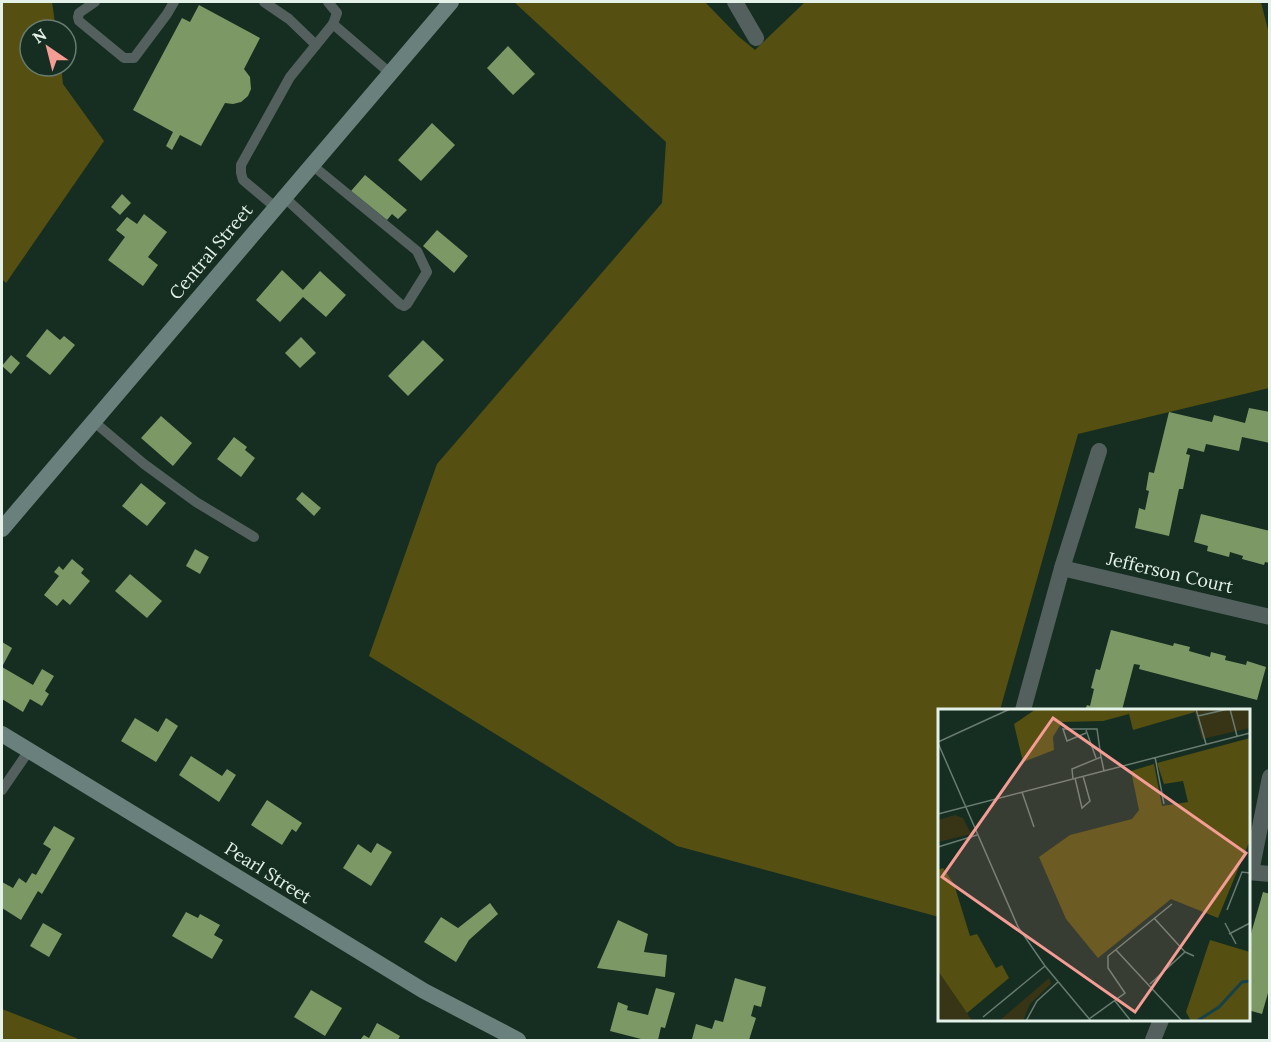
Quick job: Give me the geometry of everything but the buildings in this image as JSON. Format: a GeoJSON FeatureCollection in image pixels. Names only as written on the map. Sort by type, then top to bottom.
{"type":"FeatureCollection","features":[{"type":"Feature","properties":{"kind":"main road","name":"Central Street"},"geometry":{"type":"LineString","coordinates":[[2,529],[451,2]]}},
{"type":"Feature","properties":{"kind":"main road","name":"Pearl Street"},"geometry":{"type":"LineString","coordinates":[[2,734],[28,752],[198,852],[424,991],[518,1041]]}},
{"type":"Feature","properties":{"kind":"street"},"geometry":{"type":"LineString","coordinates":[[735,2],[756,38]]}},
{"type":"Feature","properties":{"kind":"street"},"geometry":{"type":"LineString","coordinates":[[1024,709],[1062,568],[1099,451]]}},
{"type":"Feature","properties":{"kind":"street","name":"Jefferson Court"},"geometry":{"type":"LineString","coordinates":[[1062,568],[1269,617]]}},
{"type":"Feature","properties":{"kind":"street"},"geometry":{"type":"LineString","coordinates":[[1269,777],[1250,872],[1269,874]]}},
{"type":"Feature","properties":{"kind":"street"},"geometry":{"type":"LineString","coordinates":[[1153,1041],[1161,1021]]}},
{"type":"Feature","properties":{"kind":"lane"},"geometry":{"type":"LineString","coordinates":[[95,2],[79,13],[79,21],[129,60],[134,58],[174,2]]}},
{"type":"Feature","properties":{"kind":"lane"},"geometry":{"type":"LineString","coordinates":[[264,2],[289,19],[316,45]]}},
{"type":"Feature","properties":{"kind":"lane"},"geometry":{"type":"LineString","coordinates":[[312,165],[417,251],[427,272],[407,304],[404,306],[400,304],[279,202],[243,180],[241,165],[286,83],[333,24],[337,13],[328,2]]}},
{"type":"Feature","properties":{"kind":"lane"},"geometry":{"type":"LineString","coordinates":[[333,24],[391,74]]}},
{"type":"Feature","properties":{"kind":"lane"},"geometry":{"type":"LineString","coordinates":[[93,422],[144,464],[196,502],[254,537]]}},
{"type":"Feature","properties":{"kind":"lane"},"geometry":{"type":"LineString","coordinates":[[2,790],[28,752]]}},
{"type":"Feature","properties":{"kind":"shaded area"},"geometry":{"type":"Polygon","coordinates":[[[2,2],[52,2],[54,18],[18,18],[18,78],[62,78],[63,84],[104,141],[6,283],[2,279],[2,2]]]}},
{"type":"Feature","properties":{"kind":"shaded area"},"geometry":{"type":"Polygon","coordinates":[[[514,2],[705,2],[755,50],[805,2],[1261,2],[1270,38],[1269,388],[1078,434],[1000,709],[938,709],[938,917],[677,846],[369,656],[437,464],[662,203],[666,142],[514,2]]]}},
{"type":"Feature","properties":{"kind":"shaded area"},"geometry":{"type":"Polygon","coordinates":[[[2,1009],[76,1038],[79,1040],[2,1040],[2,1009]]]}}]}
